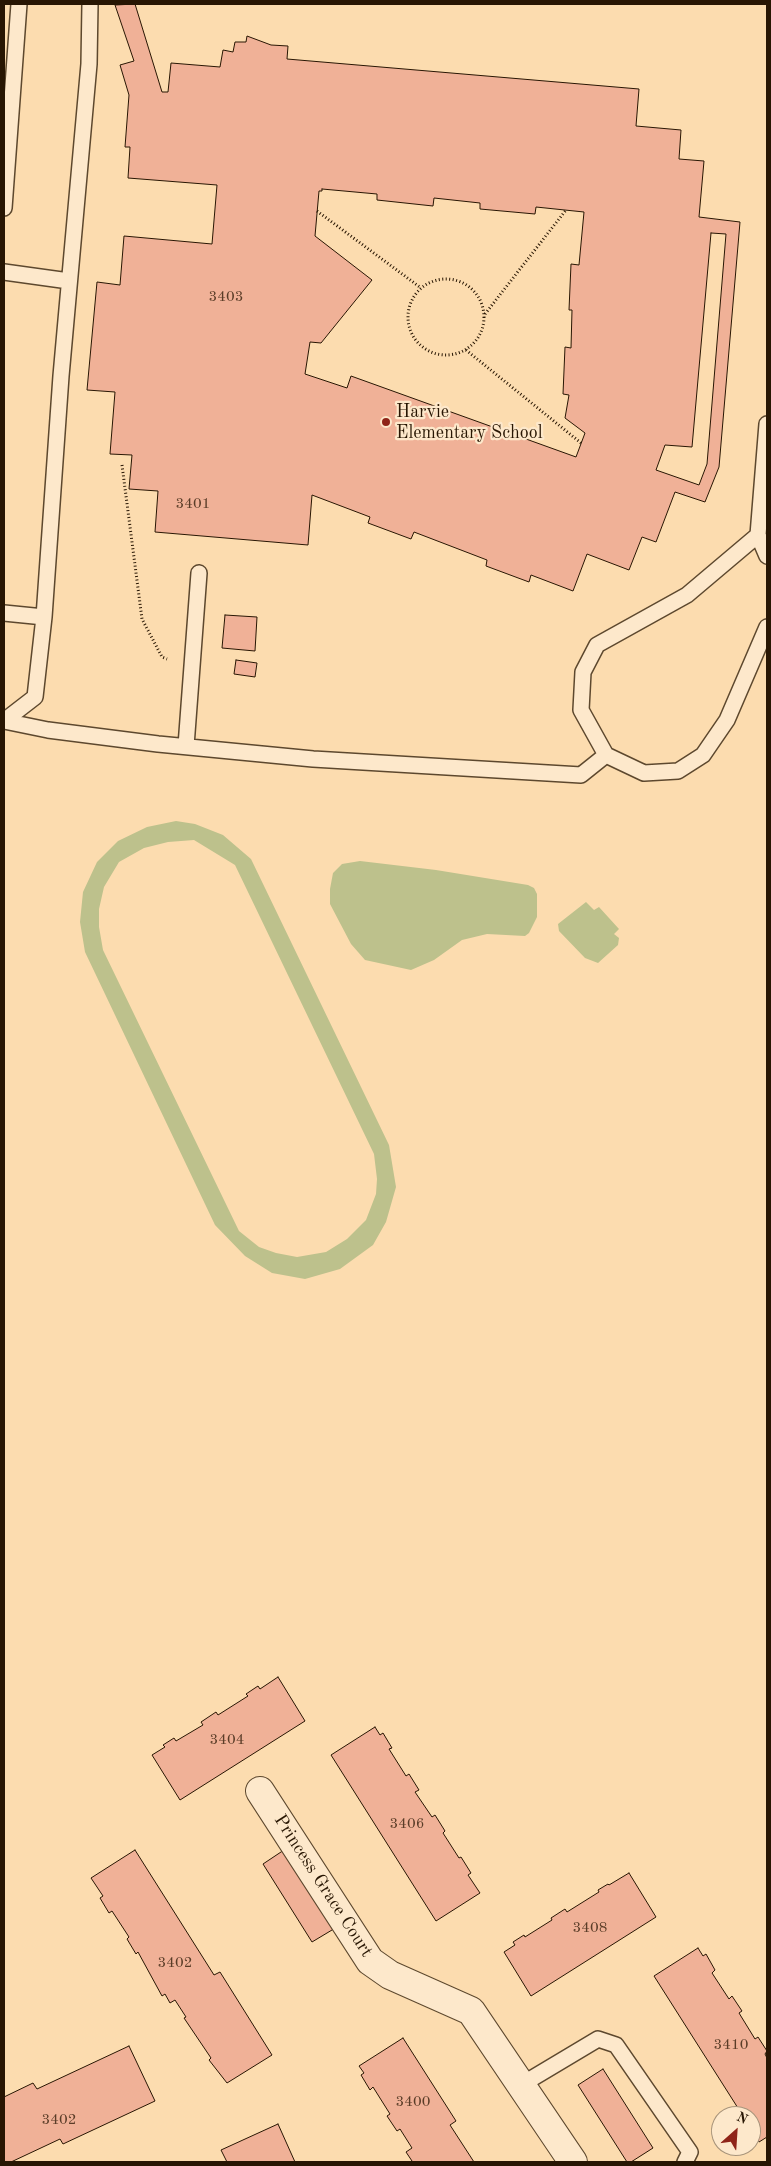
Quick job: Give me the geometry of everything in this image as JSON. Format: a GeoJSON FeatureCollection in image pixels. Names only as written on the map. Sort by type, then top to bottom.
{"type":"FeatureCollection","features":[{"type":"Feature","properties":{"kind":"street","name":"Princess Grace Court"},"geometry":{"type":"LineString","coordinates":[[260,1791],[370,1961],[390,1975],[471,2011],[573,2162]]}},
{"type":"Feature","properties":{"kind":"lane"},"geometry":{"type":"LineString","coordinates":[[4,208],[19,4]]}},
{"type":"Feature","properties":{"kind":"lane"},"geometry":{"type":"LineString","coordinates":[[4,721],[35,697],[44,617],[69,281],[89,64],[90,4]]}},
{"type":"Feature","properties":{"kind":"lane"},"geometry":{"type":"LineString","coordinates":[[4,272],[69,281]]}},
{"type":"Feature","properties":{"kind":"lane"},"geometry":{"type":"LineString","coordinates":[[767,424],[758,535],[767,556]]}},
{"type":"Feature","properties":{"kind":"lane"},"geometry":{"type":"LineString","coordinates":[[758,535],[687,596],[597,645],[583,672],[581,710],[606,755],[644,773],[678,771],[703,755],[727,720],[767,627]]}},
{"type":"Feature","properties":{"kind":"lane"},"geometry":{"type":"LineString","coordinates":[[186,746],[200,573]]}},
{"type":"Feature","properties":{"kind":"lane"},"geometry":{"type":"LineString","coordinates":[[4,613],[44,617]]}},
{"type":"Feature","properties":{"kind":"lane"},"geometry":{"type":"LineString","coordinates":[[4,721],[48,730],[313,759],[581,775],[606,755]]}},
{"type":"Feature","properties":{"kind":"lane"},"geometry":{"type":"LineString","coordinates":[[521,2085],[598,2039],[616,2045],[690,2152],[685,2162]]}},
{"type":"Feature","properties":{"kind":"path"},"geometry":{"type":"LineString","coordinates":[[484,314],[566,210]]}},
{"type":"Feature","properties":{"kind":"path"},"geometry":{"type":"LineString","coordinates":[[317,211],[421,288]]}},
{"type":"Feature","properties":{"kind":"path"},"geometry":{"type":"LineString","coordinates":[[444,279],[457,280],[469,286],[483,306],[482,332],[476,342],[466,350],[454,355],[441,356],[429,352],[418,345],[411,334],[407,322],[408,309],[413,298],[421,288],[432,281],[444,279]]}},
{"type":"Feature","properties":{"kind":"path"},"geometry":{"type":"LineString","coordinates":[[466,350],[581,443]]}},
{"type":"Feature","properties":{"kind":"path"},"geometry":{"type":"LineString","coordinates":[[122,465],[142,618],[162,657],[192,670]]}},
{"type":"Feature","properties":{"kind":"green space"},"geometry":{"type":"Polygon","coordinates":[[[176,821],[195,824],[223,835],[251,859],[389,1145],[396,1187],[386,1222],[373,1245],[340,1269],[305,1279],[272,1273],[245,1256],[215,1225],[85,952],[80,922],[83,892],[97,862],[118,841],[147,827],[176,821]],[[194,840],[168,842],[144,848],[119,862],[104,887],[99,909],[99,927],[103,950],[239,1231],[259,1247],[276,1253],[297,1257],[326,1252],[347,1239],[366,1220],[376,1194],[377,1179],[374,1154],[235,865],[194,840]]]}},
{"type":"Feature","properties":{"kind":"green space"},"geometry":{"type":"Polygon","coordinates":[[[360,861],[436,870],[528,885],[534,888],[537,894],[537,917],[529,933],[525,936],[487,934],[462,940],[434,960],[411,970],[365,960],[351,944],[330,904],[333,873],[342,864],[360,861]]]}},
{"type":"Feature","properties":{"kind":"green space"},"geometry":{"type":"Polygon","coordinates":[[[586,902],[594,910],[599,907],[619,929],[614,934],[619,938],[618,945],[598,963],[585,958],[559,931],[558,924],[586,902]]]}},
{"type":"Feature","properties":{"kind":"building"},"geometry":{"type":"Polygon","coordinates":[[[135,4],[162,92],[168,92],[171,63],[220,67],[223,50],[233,52],[235,42],[246,42],[247,36],[271,45],[288,46],[287,59],[639,89],[636,126],[681,130],[679,159],[704,161],[699,217],[740,222],[719,467],[705,502],[675,492],[656,542],[642,537],[629,570],[587,554],[573,591],[531,575],[529,582],[486,566],[487,560],[414,532],[411,539],[368,523],[370,517],[312,495],[308,545],[155,532],[158,491],[129,489],[132,455],[110,454],[115,392],[87,390],[97,282],[120,285],[124,236],[212,244],[217,185],[128,178],[130,147],[125,147],[129,95],[120,65],[134,61],[115,5],[135,4]],[[322,189],[322,191],[319,191],[315,236],[372,280],[321,343],[310,342],[305,374],[347,388],[351,376],[576,457],[585,433],[565,418],[569,395],[563,394],[565,347],[571,348],[572,310],[569,310],[571,264],[579,265],[584,212],[536,207],[535,214],[480,209],[480,203],[434,198],[433,206],[377,200],[377,194],[322,189]],[[711,233],[692,447],[665,445],[656,470],[699,485],[707,464],[726,234],[711,233]]]}},
{"type":"Feature","properties":{"kind":"building"},"geometry":{"type":"Polygon","coordinates":[[[225,615],[257,617],[255,651],[222,648],[225,615]]]}},
{"type":"Feature","properties":{"kind":"building"},"geometry":{"type":"Polygon","coordinates":[[[236,660],[257,663],[255,677],[234,674],[236,660]]]}},
{"type":"Feature","properties":{"kind":"building"},"geometry":{"type":"Polygon","coordinates":[[[278,1677],[305,1721],[180,1800],[152,1755],[165,1747],[163,1745],[174,1738],[176,1741],[203,1725],[201,1722],[216,1712],[218,1715],[248,1696],[246,1694],[258,1686],[260,1689],[278,1677]]]}},
{"type":"Feature","properties":{"kind":"building"},"geometry":{"type":"Polygon","coordinates":[[[375,1727],[380,1735],[383,1733],[392,1748],[389,1749],[406,1776],[409,1774],[419,1790],[415,1792],[432,1817],[435,1815],[445,1831],[443,1833],[471,1873],[468,1875],[480,1893],[436,1921],[331,1755],[375,1727]]]}},
{"type":"Feature","properties":{"kind":"building"},"geometry":{"type":"Polygon","coordinates":[[[287,1848],[337,1927],[312,1942],[263,1864],[287,1848]]]}},
{"type":"Feature","properties":{"kind":"building"},"geometry":{"type":"Polygon","coordinates":[[[135,1850],[214,1975],[220,1972],[272,2055],[227,2083],[209,2060],[211,2058],[184,2018],[186,2017],[175,2000],[170,2003],[165,1994],[162,1996],[138,1952],[136,1954],[127,1939],[129,1937],[112,1911],[109,1913],[100,1898],[103,1896],[91,1878],[135,1850]]]}},
{"type":"Feature","properties":{"kind":"building"},"geometry":{"type":"Polygon","coordinates":[[[629,1873],[656,1917],[531,1996],[504,1952],[515,1945],[513,1942],[524,1935],[525,1937],[552,1920],[551,1918],[565,1909],[567,1912],[599,1892],[598,1890],[629,1873]]]}},
{"type":"Feature","properties":{"kind":"building"},"geometry":{"type":"Polygon","coordinates":[[[698,1948],[703,1956],[706,1954],[715,1970],[712,1973],[729,1999],[732,1996],[742,2011],[739,2013],[755,2039],[758,2037],[767,2051],[765,2054],[767,2058],[767,2137],[761,2141],[761,2106],[737,2106],[654,1976],[698,1948]]]}},
{"type":"Feature","properties":{"kind":"building"},"geometry":{"type":"Polygon","coordinates":[[[403,2038],[456,2121],[450,2125],[474,2162],[410,2162],[412,2161],[406,2152],[412,2148],[400,2129],[397,2131],[387,2116],[390,2114],[373,2087],[370,2090],[361,2075],[364,2073],[359,2066],[403,2038]]]}},
{"type":"Feature","properties":{"kind":"building"},"geometry":{"type":"Polygon","coordinates":[[[129,2046],[155,2101],[63,2144],[60,2139],[11,2162],[4,2162],[4,2097],[33,2083],[37,2089],[129,2046]]]}},
{"type":"Feature","properties":{"kind":"building"},"geometry":{"type":"Polygon","coordinates":[[[603,2069],[653,2148],[631,2162],[627,2162],[578,2085],[603,2069]]]}},
{"type":"Feature","properties":{"kind":"building"},"geometry":{"type":"Polygon","coordinates":[[[278,2124],[295,2162],[227,2162],[221,2150],[278,2124]]]}},
{"type":"Feature","properties":{"kind":"place","name":"Harvie Elementary School"},"geometry":{"type":"Point","coordinates":[386,422]}}]}
